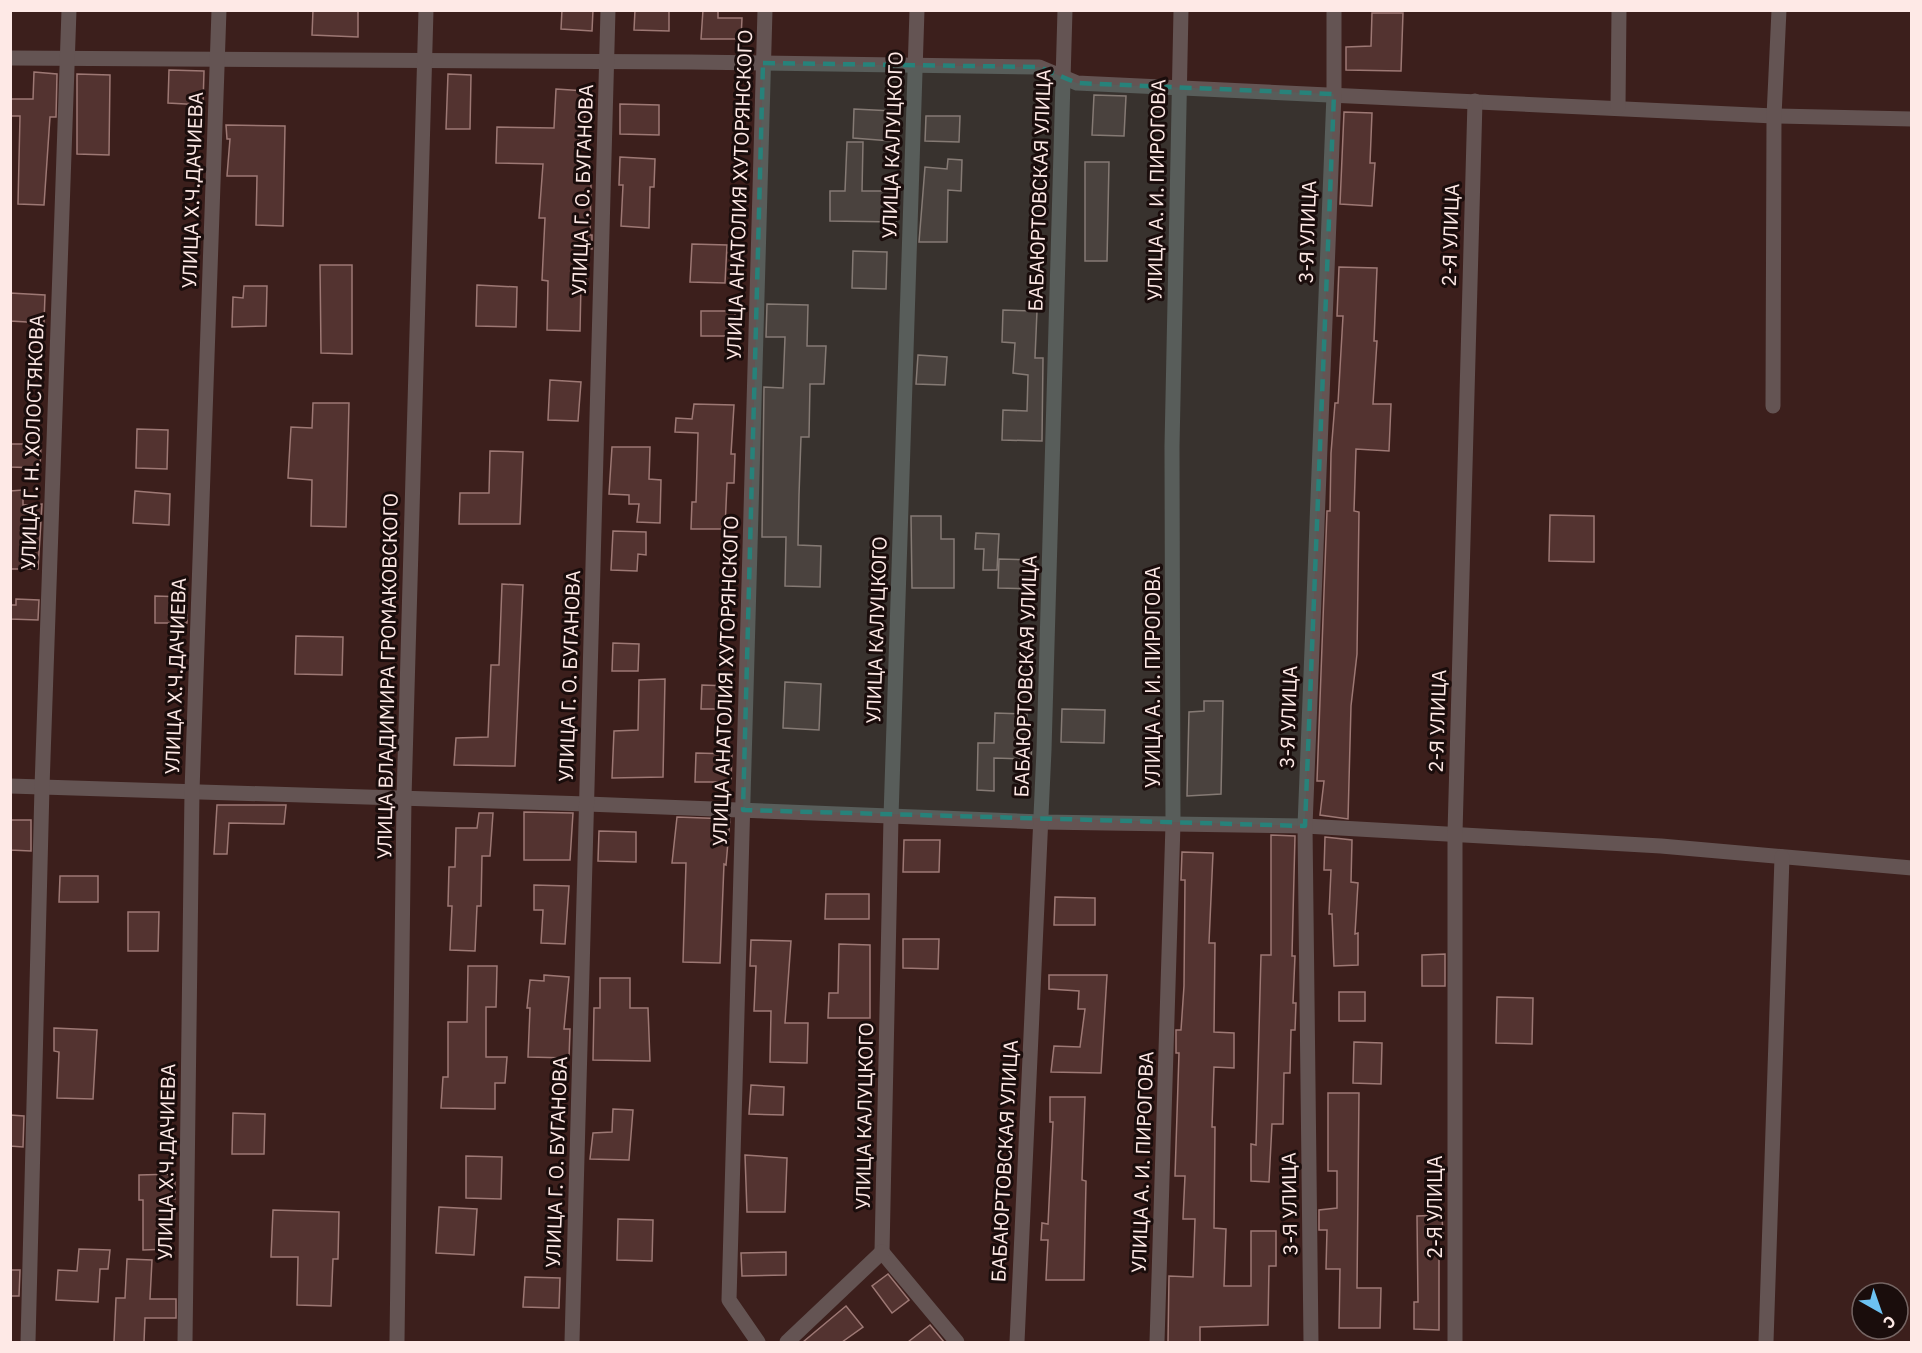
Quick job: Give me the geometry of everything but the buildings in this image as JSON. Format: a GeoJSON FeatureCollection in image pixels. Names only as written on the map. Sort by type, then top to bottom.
{"type":"FeatureCollection","features":[{"type":"Feature","properties":{"kind":"street","name":"УЛИЦА Г. Н. ХОЛОСТЯКОВА"},"geometry":{"type":"LineString","coordinates":[[28,1342],[42,787],[69,10]]}},
{"type":"Feature","properties":{"kind":"street","name":"УЛИЦА Х.Ч.ДАЧИЕВА"},"geometry":{"type":"LineString","coordinates":[[184,1342],[192,791],[219,10]]}},
{"type":"Feature","properties":{"kind":"street","name":"УЛИЦА ВЛАДИМИРА ГРОМАКОВСКОГО"},"geometry":{"type":"LineString","coordinates":[[397,1342],[404,798],[426,10]]}},
{"type":"Feature","properties":{"kind":"street","name":"УЛИЦА Г. О. БУГАНОВА"},"geometry":{"type":"LineString","coordinates":[[572,1342],[608,10]]}},
{"type":"Feature","properties":{"kind":"street","name":"УЛИЦА АНАТОЛИЯ ХУТОРЯНСКОГО"},"geometry":{"type":"LineString","coordinates":[[758,1342],[729,1300],[765,10]]}},
{"type":"Feature","properties":{"kind":"street","name":"УЛИЦА КАЛУЦКОГО"},"geometry":{"type":"LineString","coordinates":[[882,1252],[891,817],[917,10]]}},
{"type":"Feature","properties":{"kind":"street","name":"БАБАЮРТОВСКАЯ УЛИЦА"},"geometry":{"type":"LineString","coordinates":[[1017,1342],[1041,822],[1065,10]]}},
{"type":"Feature","properties":{"kind":"street","name":"УЛИЦА А. И. ПИРОГОВА"},"geometry":{"type":"LineString","coordinates":[[1157,1342],[1173,824],[1173,447],[1181,10]]}},
{"type":"Feature","properties":{"kind":"street","name":"3-Я УЛИЦА"},"geometry":{"type":"LineString","coordinates":[[1311,1342],[1305,826],[1334,94],[1334,10]]}},
{"type":"Feature","properties":{"kind":"street"},"geometry":{"type":"LineString","coordinates":[[1618,107],[1619,10]]}},
{"type":"Feature","properties":{"kind":"street"},"geometry":{"type":"LineString","coordinates":[[1773,406],[1774,116],[1779,10]]}},
{"type":"Feature","properties":{"kind":"street"},"geometry":{"type":"LineString","coordinates":[[10,58],[1039,67],[1077,83],[1475,100],[1774,116],[1911,119]]}},
{"type":"Feature","properties":{"kind":"street","name":"2-Я УЛИЦА"},"geometry":{"type":"LineString","coordinates":[[1455,1342],[1455,833],[1475,100]]}},
{"type":"Feature","properties":{"kind":"street"},"geometry":{"type":"LineString","coordinates":[[10,786],[587,804],[1041,822],[1305,826],[1661,846],[1911,868]]}},
{"type":"Feature","properties":{"kind":"street"},"geometry":{"type":"LineString","coordinates":[[1766,1342],[1782,856]]}},
{"type":"Feature","properties":{"kind":"street"},"geometry":{"type":"LineString","coordinates":[[787,1342],[882,1252],[957,1342]]}},
{"type":"Feature","properties":{"kind":"highlighted area"},"geometry":{"type":"Polygon","coordinates":[[[763,63],[1039,67],[1077,83],[1334,94],[1305,826],[743,810],[763,63]]]}}]}
